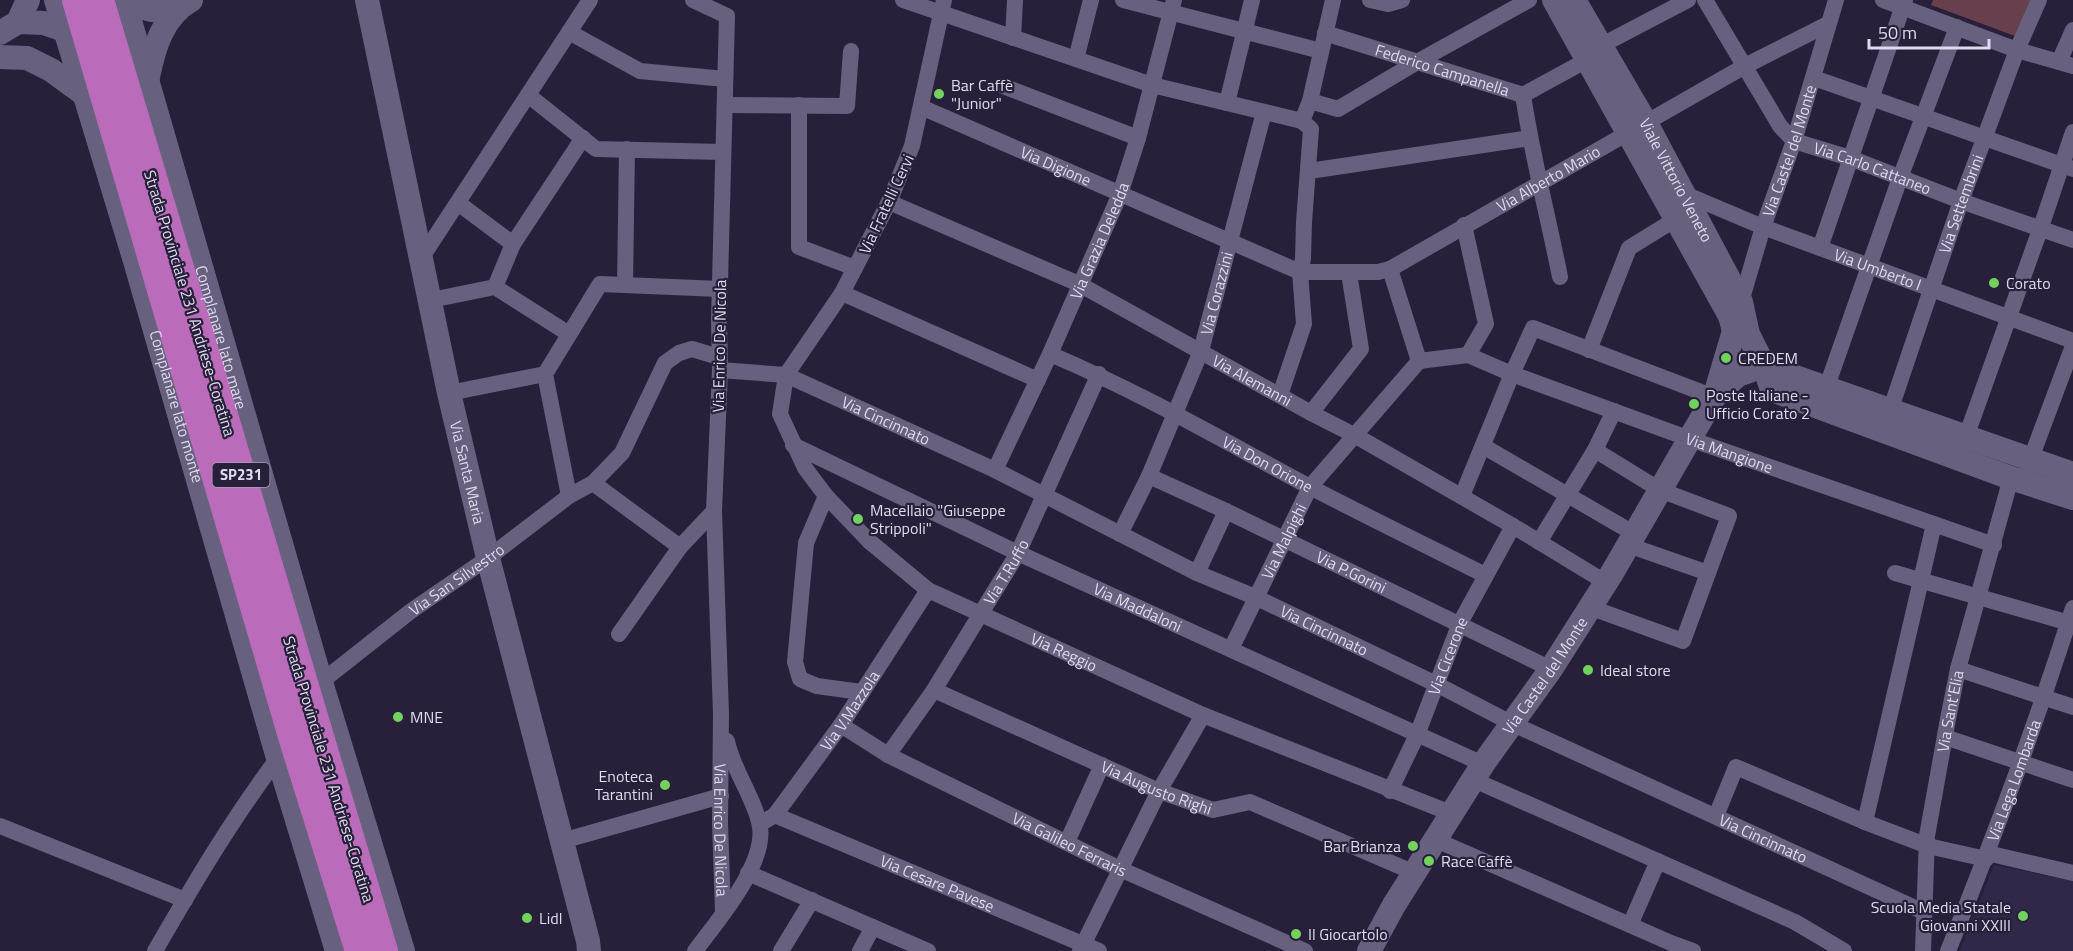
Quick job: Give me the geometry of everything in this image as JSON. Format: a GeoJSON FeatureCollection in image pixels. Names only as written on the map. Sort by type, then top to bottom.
{"type":"FeatureCollection","features":[{"type":"Feature","properties":{"kind":"highway","name":"Strada Provinciale 231 Andriese-Coratina"},"geometry":{"type":"LineString","coordinates":[[77,0],[295,742],[360,951]]}},
{"type":"Feature","properties":{"kind":"highway","name":"Strada Provinciale 231 Andriese-Coratina"},"geometry":{"type":"LineString","coordinates":[[119,1],[383,951]]}},
{"type":"Feature","properties":{"kind":"street"},"geometry":{"type":"LineString","coordinates":[[9,28],[28,0]]}},
{"type":"Feature","properties":{"kind":"street","name":"Complanare lato monte"},"geometry":{"type":"LineString","coordinates":[[56,0],[199,479],[278,758],[337,951]]}},
{"type":"Feature","properties":{"kind":"street","name":"Via Santa Maria"},"geometry":{"type":"LineString","coordinates":[[366,0],[450,393],[488,558],[592,948]]}},
{"type":"Feature","properties":{"kind":"street"},"geometry":{"type":"LineString","coordinates":[[422,257],[590,0]]}},
{"type":"Feature","properties":{"kind":"street","name":"Via Enrico De Nicola"},"geometry":{"type":"LineString","coordinates":[[693,0],[714,4],[727,16],[714,511],[721,714],[723,912]]}},
{"type":"Feature","properties":{"kind":"street"},"geometry":{"type":"LineString","coordinates":[[903,0],[942,7],[1012,38],[1152,85],[1302,121],[1311,129],[1303,259],[1300,272],[1304,324],[1280,396]]}},
{"type":"Feature","properties":{"kind":"street"},"geometry":{"type":"LineString","coordinates":[[1012,38],[1015,0]]}},
{"type":"Feature","properties":{"kind":"street"},"geometry":{"type":"LineString","coordinates":[[1076,59],[1091,0]]}},
{"type":"Feature","properties":{"kind":"street"},"geometry":{"type":"LineString","coordinates":[[1123,0],[1173,6],[1245,32],[1321,51]]}},
{"type":"Feature","properties":{"kind":"street"},"geometry":{"type":"LineString","coordinates":[[1227,103],[1251,0]]}},
{"type":"Feature","properties":{"kind":"street"},"geometry":{"type":"LineString","coordinates":[[1302,121],[1310,101],[1333,0]]}},
{"type":"Feature","properties":{"kind":"street"},"geometry":{"type":"LineString","coordinates":[[1370,0],[1388,4],[1402,0]]}},
{"type":"Feature","properties":{"kind":"street"},"geometry":{"type":"LineString","coordinates":[[1310,101],[1338,109],[1529,0]]}},
{"type":"Feature","properties":{"kind":"street","name":"Viale Vittorio Veneto"},"geometry":{"type":"LineString","coordinates":[[1554,0],[1593,53],[1637,128],[1685,194],[1738,321]]}},
{"type":"Feature","properties":{"kind":"street","name":"Viale Vittorio Veneto"},"geometry":{"type":"LineString","coordinates":[[1574,0],[1593,53]]}},
{"type":"Feature","properties":{"kind":"street","name":"Federico Campanella"},"geometry":{"type":"LineString","coordinates":[[1325,33],[1523,95],[1688,0]]}},
{"type":"Feature","properties":{"kind":"street","name":"Via Carlo Cattaneo"},"geometry":{"type":"LineString","coordinates":[[1705,0],[1780,126],[1794,141],[1850,158],[2073,240]]}},
{"type":"Feature","properties":{"kind":"street","name":"Via Castel del Monte"},"geometry":{"type":"LineString","coordinates":[[1369,951],[1479,772],[1511,723],[1551,669],[1632,539],[1714,397],[1738,321],[1763,227],[1794,141],[1836,0]]}},
{"type":"Feature","properties":{"kind":"street"},"geometry":{"type":"LineString","coordinates":[[1883,0],[1904,3],[2017,50],[2066,64],[2073,30]]}},
{"type":"Feature","properties":{"kind":"street","name":"Via Settembrini"},"geometry":{"type":"LineString","coordinates":[[1890,411],[1962,201],[2017,50],[2039,0]]}},
{"type":"Feature","properties":{"kind":"street"},"geometry":{"type":"LineString","coordinates":[[119,1],[151,10],[185,3]]}},
{"type":"Feature","properties":{"kind":"street","name":"Complanare lato mare"},"geometry":{"type":"LineString","coordinates":[[119,1],[148,80],[321,682],[403,951]]}},
{"type":"Feature","properties":{"kind":"street"},"geometry":{"type":"LineString","coordinates":[[148,80],[153,51],[164,27],[185,3]]}},
{"type":"Feature","properties":{"kind":"street"},"geometry":{"type":"LineString","coordinates":[[1820,248],[1904,3]]}},
{"type":"Feature","properties":{"kind":"street","name":"Via Grazia Deledda"},"geometry":{"type":"LineString","coordinates":[[995,470],[1050,354],[1120,194],[1138,138],[1173,6]]}},
{"type":"Feature","properties":{"kind":"street","name":"Via Fratelli Cervi"},"geometry":{"type":"LineString","coordinates":[[786,375],[842,293],[889,202],[912,147],[942,7]]}},
{"type":"Feature","properties":{"kind":"street"},"geometry":{"type":"LineString","coordinates":[[0,57],[27,58],[48,50],[65,30],[44,22],[9,28]]}},
{"type":"Feature","properties":{"kind":"street","name":"Via Alberto Mario"},"geometry":{"type":"LineString","coordinates":[[1256,253],[1300,272],[1349,273],[1378,272],[1390,269],[1745,66],[1828,24]]}},
{"type":"Feature","properties":{"kind":"street"},"geometry":{"type":"LineString","coordinates":[[1826,389],[1900,178],[1958,27]]}},
{"type":"Feature","properties":{"kind":"street"},"geometry":{"type":"LineString","coordinates":[[569,32],[640,71],[725,79]]}},
{"type":"Feature","properties":{"kind":"street"},"geometry":{"type":"LineString","coordinates":[[725,105],[847,106],[851,51]]}},
{"type":"Feature","properties":{"kind":"street"},"geometry":{"type":"LineString","coordinates":[[27,58],[51,70],[84,94]]}},
{"type":"Feature","properties":{"kind":"street"},"geometry":{"type":"LineString","coordinates":[[1814,78],[2067,167]]}},
{"type":"Feature","properties":{"kind":"street"},"geometry":{"type":"LineString","coordinates":[[1003,86],[1138,138]]}},
{"type":"Feature","properties":{"kind":"street"},"geometry":{"type":"LineString","coordinates":[[528,95],[596,149],[723,152]]}},
{"type":"Feature","properties":{"kind":"street"},"geometry":{"type":"LineString","coordinates":[[1523,95],[1560,277]]}},
{"type":"Feature","properties":{"kind":"street"},"geometry":{"type":"LineString","coordinates":[[800,105],[799,247],[855,268]]}},
{"type":"Feature","properties":{"kind":"street","name":"Via Digione"},"geometry":{"type":"LineString","coordinates":[[921,107],[1256,253]]}},
{"type":"Feature","properties":{"kind":"street","name":"Via Corazzini"},"geometry":{"type":"LineString","coordinates":[[1120,534],[1149,476],[1201,351],[1264,112]]}},
{"type":"Feature","properties":{"kind":"street","name":"Viale Vittorio Veneto"},"geometry":{"type":"LineString","coordinates":[[1637,128],[1676,219],[1764,366],[1772,390],[2015,480],[2073,498]]}},
{"type":"Feature","properties":{"kind":"street"},"geometry":{"type":"LineString","coordinates":[[1966,437],[2041,227],[2067,167],[2073,132]]}},
{"type":"Feature","properties":{"kind":"street"},"geometry":{"type":"LineString","coordinates":[[495,287],[513,244],[583,138]]}},
{"type":"Feature","properties":{"kind":"street"},"geometry":{"type":"LineString","coordinates":[[1309,171],[1530,138]]}},
{"type":"Feature","properties":{"kind":"street"},"geometry":{"type":"LineString","coordinates":[[625,285],[627,149]]}},
{"type":"Feature","properties":{"kind":"street","name":"Via Umberto I"},"geometry":{"type":"LineString","coordinates":[[1685,194],[1763,227],[2073,341]]}},
{"type":"Feature","properties":{"kind":"street","name":"Via Alemanni"},"geometry":{"type":"LineString","coordinates":[[889,202],[1079,284],[1462,496],[1605,582]]}},
{"type":"Feature","properties":{"kind":"street"},"geometry":{"type":"LineString","coordinates":[[458,203],[513,244]]}},
{"type":"Feature","properties":{"kind":"street"},"geometry":{"type":"LineString","coordinates":[[1589,350],[1629,248],[1676,219]]}},
{"type":"Feature","properties":{"kind":"street"},"geometry":{"type":"LineString","coordinates":[[1390,269],[1419,361],[1468,355],[1486,324],[1464,225]]}},
{"type":"Feature","properties":{"kind":"street"},"geometry":{"type":"LineString","coordinates":[[1311,413],[1361,349],[1349,273]]}},
{"type":"Feature","properties":{"kind":"street"},"geometry":{"type":"LineString","coordinates":[[569,496],[545,374],[600,284],[720,289]]}},
{"type":"Feature","properties":{"kind":"street"},"geometry":{"type":"LineString","coordinates":[[430,300],[495,287],[569,334]]}},
{"type":"Feature","properties":{"kind":"street"},"geometry":{"type":"LineString","coordinates":[[842,293],[1038,380]]}},
{"type":"Feature","properties":{"kind":"street"},"geometry":{"type":"LineString","coordinates":[[1462,496],[1533,328],[1714,397]]}},
{"type":"Feature","properties":{"kind":"street","name":"Via Sant'Elia"},"geometry":{"type":"LineString","coordinates":[[1923,951],[1927,836],[1958,669],[2015,480],[2031,459],[2073,346]]}},
{"type":"Feature","properties":{"kind":"street","name":"Via Cincinnato"},"geometry":{"type":"LineString","coordinates":[[594,483],[622,453],[665,363],[679,353],[692,349],[719,364],[786,375],[995,470],[1197,573],[1255,597],[1438,685],[1511,723],[1924,912]]}},
{"type":"Feature","properties":{"kind":"street","name":"Via Don Orione"},"geometry":{"type":"LineString","coordinates":[[1050,354],[1099,374],[1176,413],[1310,487],[1485,575]]}},
{"type":"Feature","properties":{"kind":"street","name":"Via Mangione"},"geometry":{"type":"LineString","coordinates":[[1468,355],[1512,374],[1690,439],[1994,545]]}},
{"type":"Feature","properties":{"kind":"street","name":"Via Malpighi"},"geometry":{"type":"LineString","coordinates":[[1231,648],[1310,487],[1419,361]]}},
{"type":"Feature","properties":{"kind":"street"},"geometry":{"type":"LineString","coordinates":[[1764,366],[2073,474]]}},
{"type":"Feature","properties":{"kind":"street","name":"Via Castel del Monte"},"geometry":{"type":"LineString","coordinates":[[1714,397],[1738,375],[1764,366]]}},
{"type":"Feature","properties":{"kind":"street"},"geometry":{"type":"LineString","coordinates":[[450,393],[545,374]]}},
{"type":"Feature","properties":{"kind":"street","name":"Via T.Ruffo"},"geometry":{"type":"LineString","coordinates":[[888,755],[934,690],[1018,553],[1099,374]]}},
{"type":"Feature","properties":{"kind":"street","name":"Via Reggio"},"geometry":{"type":"LineString","coordinates":[[786,375],[780,414],[805,468],[826,496],[869,541],[927,590],[1203,715],[1390,791],[1453,814]]}},
{"type":"Feature","properties":{"kind":"street"},"geometry":{"type":"LineString","coordinates":[[1539,542],[1595,450],[1614,411]]}},
{"type":"Feature","properties":{"kind":"street","name":"Via Maddaloni"},"geometry":{"type":"LineString","coordinates":[[793,445],[1018,553],[1231,648],[1417,735],[1479,772],[1658,861],[1795,922],[1844,951]]}},
{"type":"Feature","properties":{"kind":"street"},"geometry":{"type":"LineString","coordinates":[[1483,446],[1567,496],[1632,539],[1708,573]]}},
{"type":"Feature","properties":{"kind":"street"},"geometry":{"type":"LineString","coordinates":[[1589,607],[1683,641],[1729,516],[1660,490],[1595,450]]}},
{"type":"Feature","properties":{"kind":"street","name":"Via P.Gorini"},"geometry":{"type":"LineString","coordinates":[[1149,476],[1460,623],[1551,669]]}},
{"type":"Feature","properties":{"kind":"street"},"geometry":{"type":"LineString","coordinates":[[594,483],[680,547]]}},
{"type":"Feature","properties":{"kind":"street","name":"Via San Silvestro"},"geometry":{"type":"LineString","coordinates":[[321,682],[411,611],[488,558],[569,496],[594,483]]}},
{"type":"Feature","properties":{"kind":"street"},"geometry":{"type":"LineString","coordinates":[[826,496],[806,543],[795,662],[800,679],[817,686],[861,692]]}},
{"type":"Feature","properties":{"kind":"street"},"geometry":{"type":"LineString","coordinates":[[619,634],[680,547],[714,511]]}},
{"type":"Feature","properties":{"kind":"street"},"geometry":{"type":"LineString","coordinates":[[1197,573],[1226,511]]}},
{"type":"Feature","properties":{"kind":"street"},"geometry":{"type":"LineString","coordinates":[[1865,822],[1934,524]]}},
{"type":"Feature","properties":{"kind":"street","name":"Via Cicerone"},"geometry":{"type":"LineString","coordinates":[[1390,791],[1438,685],[1460,623],[1513,526]]}},
{"type":"Feature","properties":{"kind":"street"},"geometry":{"type":"LineString","coordinates":[[1895,573],[1978,597],[2071,618]]}},
{"type":"Feature","properties":{"kind":"street","name":"Via V.Mazzola"},"geometry":{"type":"LineString","coordinates":[[760,824],[775,815],[841,725],[927,590]]}},
{"type":"Feature","properties":{"kind":"street","name":"Via Lega Lombarda"},"geometry":{"type":"LineString","coordinates":[[1948,951],[2021,762],[2071,618]]}},
{"type":"Feature","properties":{"kind":"street"},"geometry":{"type":"LineString","coordinates":[[1958,669],[2073,707]]}},
{"type":"Feature","properties":{"kind":"street","name":"Via Augusto Righi"},"geometry":{"type":"LineString","coordinates":[[934,690],[1159,791],[1213,810],[1250,802],[1415,873]]}},
{"type":"Feature","properties":{"kind":"street","name":"Via Enrico De Nicola"},"geometry":{"type":"LineString","coordinates":[[721,714],[731,758],[760,824],[760,841],[755,860],[723,912]]}},
{"type":"Feature","properties":{"kind":"street"},"geometry":{"type":"LineString","coordinates":[[1081,948],[1159,791],[1203,715]]}},
{"type":"Feature","properties":{"kind":"street","name":"Via Galileo Ferraris"},"geometry":{"type":"LineString","coordinates":[[841,725],[888,755],[1120,869],[1305,951]]}},
{"type":"Feature","properties":{"kind":"street"},"geometry":{"type":"LineString","coordinates":[[1945,737],[2073,780]]}},
{"type":"Feature","properties":{"kind":"street"},"geometry":{"type":"LineString","coordinates":[[155,951],[184,900],[254,790],[278,758]]}},
{"type":"Feature","properties":{"kind":"street"},"geometry":{"type":"LineString","coordinates":[[1067,842],[1102,765]]}},
{"type":"Feature","properties":{"kind":"street"},"geometry":{"type":"LineString","coordinates":[[1716,816],[1736,767],[1928,846],[2071,868]]}},
{"type":"Feature","properties":{"kind":"street"},"geometry":{"type":"LineString","coordinates":[[562,841],[721,796]]}},
{"type":"Feature","properties":{"kind":"street","name":"Via Cesare Pavese"},"geometry":{"type":"LineString","coordinates":[[775,815],[1081,948],[1099,951]]}},
{"type":"Feature","properties":{"kind":"street"},"geometry":{"type":"LineString","coordinates":[[0,826],[184,900]]}},
{"type":"Feature","properties":{"kind":"street"},"geometry":{"type":"LineString","coordinates":[[1436,840],[1630,925],[1669,947],[1693,951]]}},
{"type":"Feature","properties":{"kind":"street"},"geometry":{"type":"LineString","coordinates":[[1630,925],[1658,861]]}},
{"type":"Feature","properties":{"kind":"street"},"geometry":{"type":"LineString","coordinates":[[748,873],[928,951]]}},
{"type":"Feature","properties":{"kind":"street"},"geometry":{"type":"LineString","coordinates":[[781,951],[812,900]]}},
{"type":"Feature","properties":{"kind":"street"},"geometry":{"type":"LineString","coordinates":[[695,951],[723,912]]}},
{"type":"Feature","properties":{"kind":"street"},"geometry":{"type":"LineString","coordinates":[[860,951],[873,927]]}},
{"type":"Feature","properties":{"kind":"shaded area"},"geometry":{"type":"Polygon","coordinates":[[[1933,0],[2031,0],[2015,36],[1931,5],[1933,0]]]}},
{"type":"Feature","properties":{"kind":"shaded area","name":"Scuola Media Statale Giovanni XXIII"},"geometry":{"type":"Polygon","coordinates":[[[1994,865],[2073,881],[2073,951],[1960,951],[1994,865]]]}},
{"type":"Feature","properties":{"kind":"place","name":"Bar Caffè \"Junior\""},"geometry":{"type":"Point","coordinates":[939,94]}},
{"type":"Feature","properties":{"kind":"place","name":"Corato"},"geometry":{"type":"Point","coordinates":[1994,283]}},
{"type":"Feature","properties":{"kind":"place","name":"CREDEM"},"geometry":{"type":"Point","coordinates":[1726,358]}},
{"type":"Feature","properties":{"kind":"place","name":"Poste Italiane - Ufficio Corato 2"},"geometry":{"type":"Point","coordinates":[1694,404]}},
{"type":"Feature","properties":{"kind":"place","name":"Macellaio \"Giuseppe Strippoli\""},"geometry":{"type":"Point","coordinates":[858,519]}},
{"type":"Feature","properties":{"kind":"place","name":"Ideal store"},"geometry":{"type":"Point","coordinates":[1588,670]}},
{"type":"Feature","properties":{"kind":"place","name":"MNE"},"geometry":{"type":"Point","coordinates":[398,717]}},
{"type":"Feature","properties":{"kind":"place","name":"Enoteca Tarantini"},"geometry":{"type":"Point","coordinates":[665,785]}},
{"type":"Feature","properties":{"kind":"place","name":"Bar Brianza"},"geometry":{"type":"Point","coordinates":[1413,846]}},
{"type":"Feature","properties":{"kind":"place","name":"Race Caffè"},"geometry":{"type":"Point","coordinates":[1429,861]}},
{"type":"Feature","properties":{"kind":"place","name":"Scuola Media Statale Giovanni XXIII"},"geometry":{"type":"Point","coordinates":[2023,916]}},
{"type":"Feature","properties":{"kind":"place","name":"Lidl"},"geometry":{"type":"Point","coordinates":[527,918]}},
{"type":"Feature","properties":{"kind":"place","name":"Il Giocartolo"},"geometry":{"type":"Point","coordinates":[1296,934]}}]}
